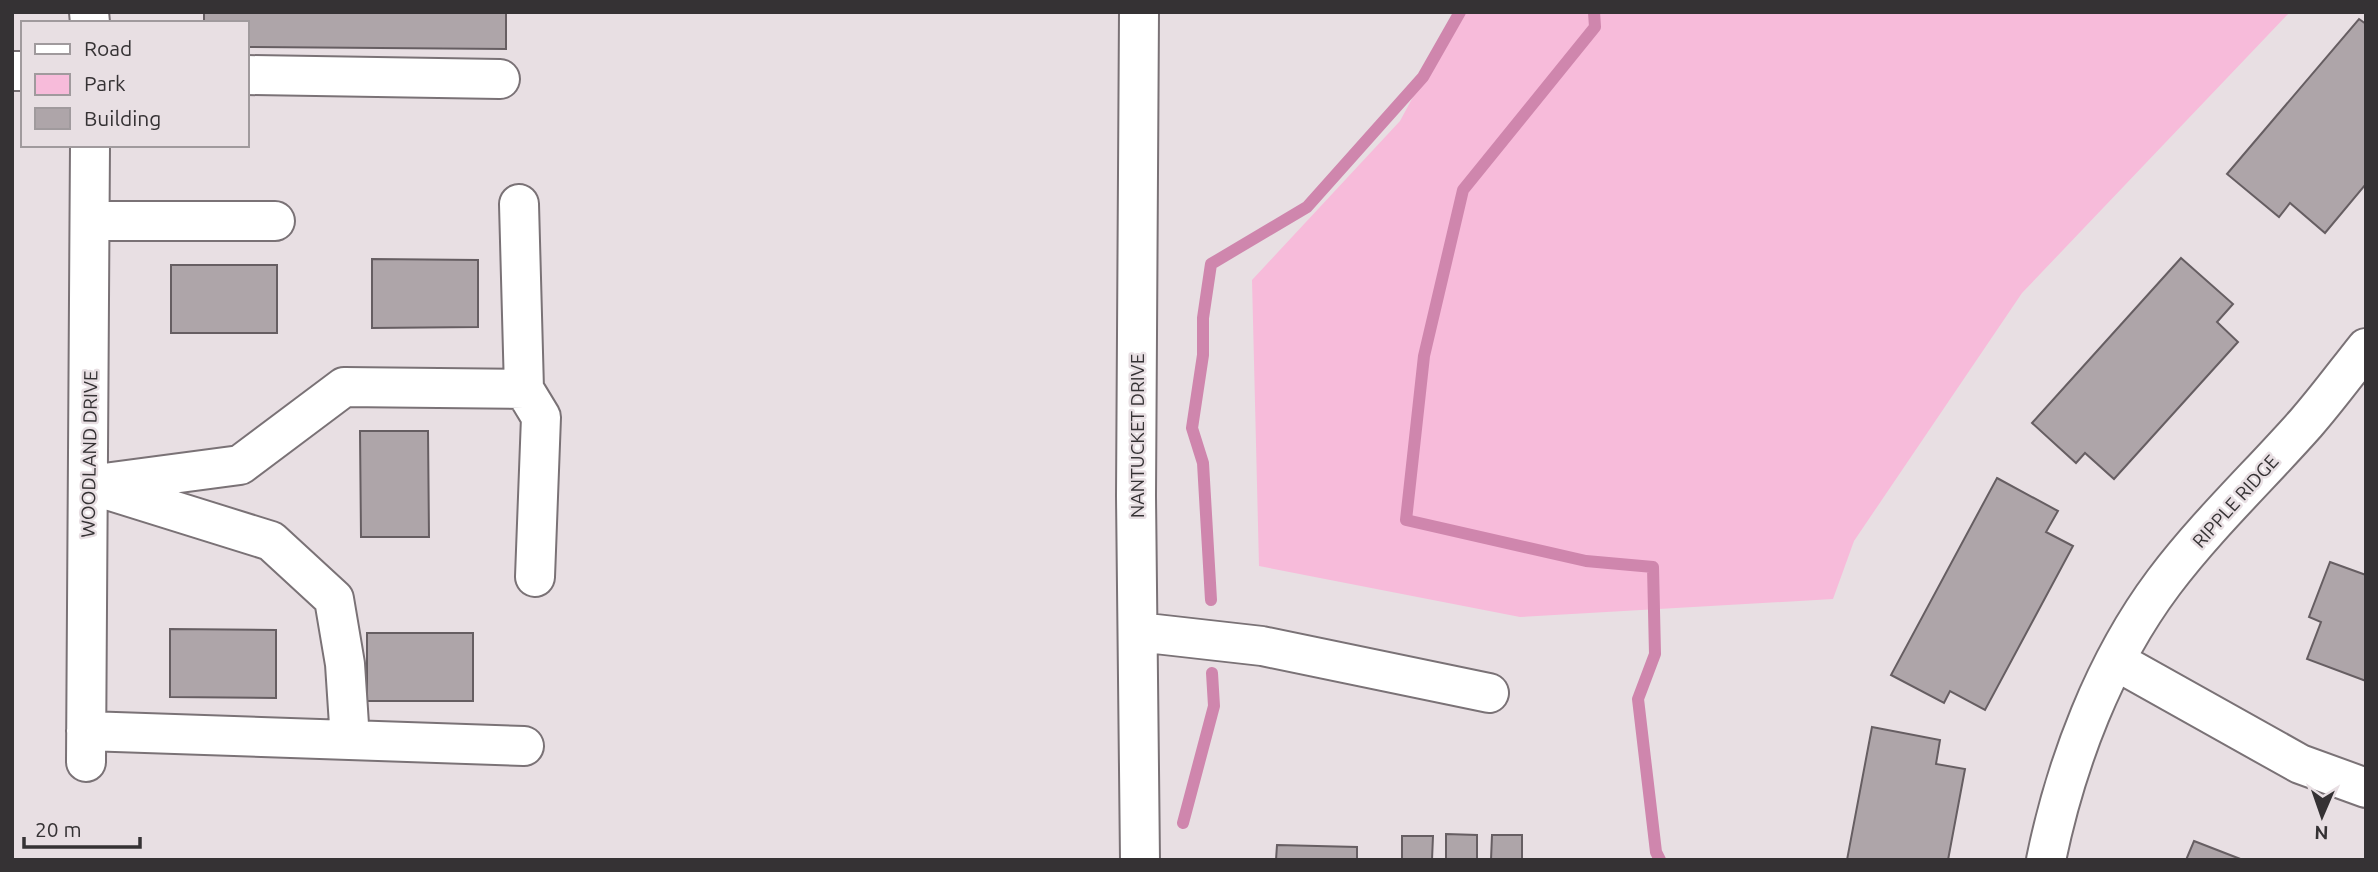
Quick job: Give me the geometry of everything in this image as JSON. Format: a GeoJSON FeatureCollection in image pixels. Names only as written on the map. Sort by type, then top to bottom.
{"type":"FeatureCollection","features":[{"type":"Feature","properties":{"kind":"street","name":"NANTUCKET DRIVE"},"geometry":{"type":"LineString","coordinates":[[1139,12],[1136,482],[1140,860]]}},
{"type":"Feature","properties":{"kind":"street"},"geometry":{"type":"LineString","coordinates":[[248,75],[500,79]]}},
{"type":"Feature","properties":{"kind":"street","name":"WOODLAND DRIVE"},"geometry":{"type":"LineString","coordinates":[[90,147],[86,746],[350,740]]}},
{"type":"Feature","properties":{"kind":"street"},"geometry":{"type":"LineString","coordinates":[[519,204],[524,388],[541,417],[535,577]]}},
{"type":"Feature","properties":{"kind":"street"},"geometry":{"type":"LineString","coordinates":[[90,221],[275,221]]}},
{"type":"Feature","properties":{"kind":"street","name":"RIPPLE RIDGE"},"geometry":{"type":"LineString","coordinates":[[2046,860],[2070,764],[2116,662],[2164,582],[2232,501],[2307,421],[2366,348]]}},
{"type":"Feature","properties":{"kind":"street"},"geometry":{"type":"LineString","coordinates":[[89,485],[240,465],[344,387],[524,388]]}},
{"type":"Feature","properties":{"kind":"street"},"geometry":{"type":"LineString","coordinates":[[89,485],[271,541],[334,598],[345,664],[350,740],[524,746]]}},
{"type":"Feature","properties":{"kind":"street"},"geometry":{"type":"LineString","coordinates":[[1138,632],[1262,646],[1489,693]]}},
{"type":"Feature","properties":{"kind":"street"},"geometry":{"type":"LineString","coordinates":[[2116,662],[2300,764],[2366,789]]}},
{"type":"Feature","properties":{"kind":"green space"},"geometry":{"type":"Polygon","coordinates":[[[1459,12],[2290,12],[2022,293],[1854,541],[1833,599],[1520,617],[1259,566],[1252,280],[1400,121],[1459,12]]]}},
{"type":"Feature","properties":{"kind":"building"},"geometry":{"type":"Polygon","coordinates":[[[204,12],[506,12],[506,49],[248,47],[248,21],[204,21],[204,12]]]}},
{"type":"Feature","properties":{"kind":"building"},"geometry":{"type":"Polygon","coordinates":[[[2359,19],[2366,24],[2366,184],[2325,233],[2290,203],[2279,217],[2227,174],[2359,19]]]}},
{"type":"Feature","properties":{"kind":"building"},"geometry":{"type":"Polygon","coordinates":[[[2181,258],[2233,304],[2217,322],[2238,342],[2114,479],[2085,453],[2076,463],[2032,423],[2181,258]]]}},
{"type":"Feature","properties":{"kind":"building"},"geometry":{"type":"Polygon","coordinates":[[[372,259],[478,260],[478,327],[372,328],[372,259]]]}},
{"type":"Feature","properties":{"kind":"building"},"geometry":{"type":"Polygon","coordinates":[[[171,265],[277,265],[277,333],[171,333],[171,265]]]}},
{"type":"Feature","properties":{"kind":"building"},"geometry":{"type":"Polygon","coordinates":[[[360,431],[428,431],[429,537],[361,537],[360,431]]]}},
{"type":"Feature","properties":{"kind":"building"},"geometry":{"type":"Polygon","coordinates":[[[1997,478],[2058,511],[2046,532],[2073,546],[1985,710],[1950,691],[1944,703],[1891,675],[1997,478]]]}},
{"type":"Feature","properties":{"kind":"building"},"geometry":{"type":"Polygon","coordinates":[[[2330,562],[2366,575],[2366,681],[2307,659],[2321,622],[2309,617],[2330,562]]]}},
{"type":"Feature","properties":{"kind":"building"},"geometry":{"type":"Polygon","coordinates":[[[170,629],[276,630],[276,698],[170,697],[170,629]]]}},
{"type":"Feature","properties":{"kind":"building"},"geometry":{"type":"Polygon","coordinates":[[[367,633],[473,633],[473,701],[367,701],[367,633]]]}},
{"type":"Feature","properties":{"kind":"building"},"geometry":{"type":"Polygon","coordinates":[[[1872,727],[1940,740],[1936,764],[1965,769],[1948,860],[1847,860],[1872,727]]]}},
{"type":"Feature","properties":{"kind":"building"},"geometry":{"type":"Polygon","coordinates":[[[1446,834],[1477,835],[1477,860],[1446,860],[1446,834]]]}},
{"type":"Feature","properties":{"kind":"building"},"geometry":{"type":"Polygon","coordinates":[[[1492,835],[1522,835],[1522,860],[1491,860],[1492,835]]]}},
{"type":"Feature","properties":{"kind":"building"},"geometry":{"type":"Polygon","coordinates":[[[1402,836],[1433,836],[1432,860],[1402,860],[1402,836]]]}},
{"type":"Feature","properties":{"kind":"building"},"geometry":{"type":"Polygon","coordinates":[[[2194,841],[2243,860],[2186,860],[2194,841]]]}},
{"type":"Feature","properties":{"kind":"building"},"geometry":{"type":"Polygon","coordinates":[[[1277,845],[1357,847],[1357,860],[1276,860],[1277,845]]]}},
{"type":"Feature","properties":{"kind":"waterway"},"geometry":{"type":"LineString","coordinates":[[1211,600],[1203,463],[1192,428],[1203,355],[1203,318],[1211,264],[1307,207],[1423,77],[1460,12]]}},
{"type":"Feature","properties":{"kind":"waterway"},"geometry":{"type":"LineString","coordinates":[[1594,12],[1595,27],[1463,190],[1424,356],[1406,520],[1586,561],[1653,567],[1655,654],[1638,699],[1656,852],[1660,860]]}},
{"type":"Feature","properties":{"kind":"waterway"},"geometry":{"type":"LineString","coordinates":[[1183,823],[1214,706],[1212,673]]}}]}
